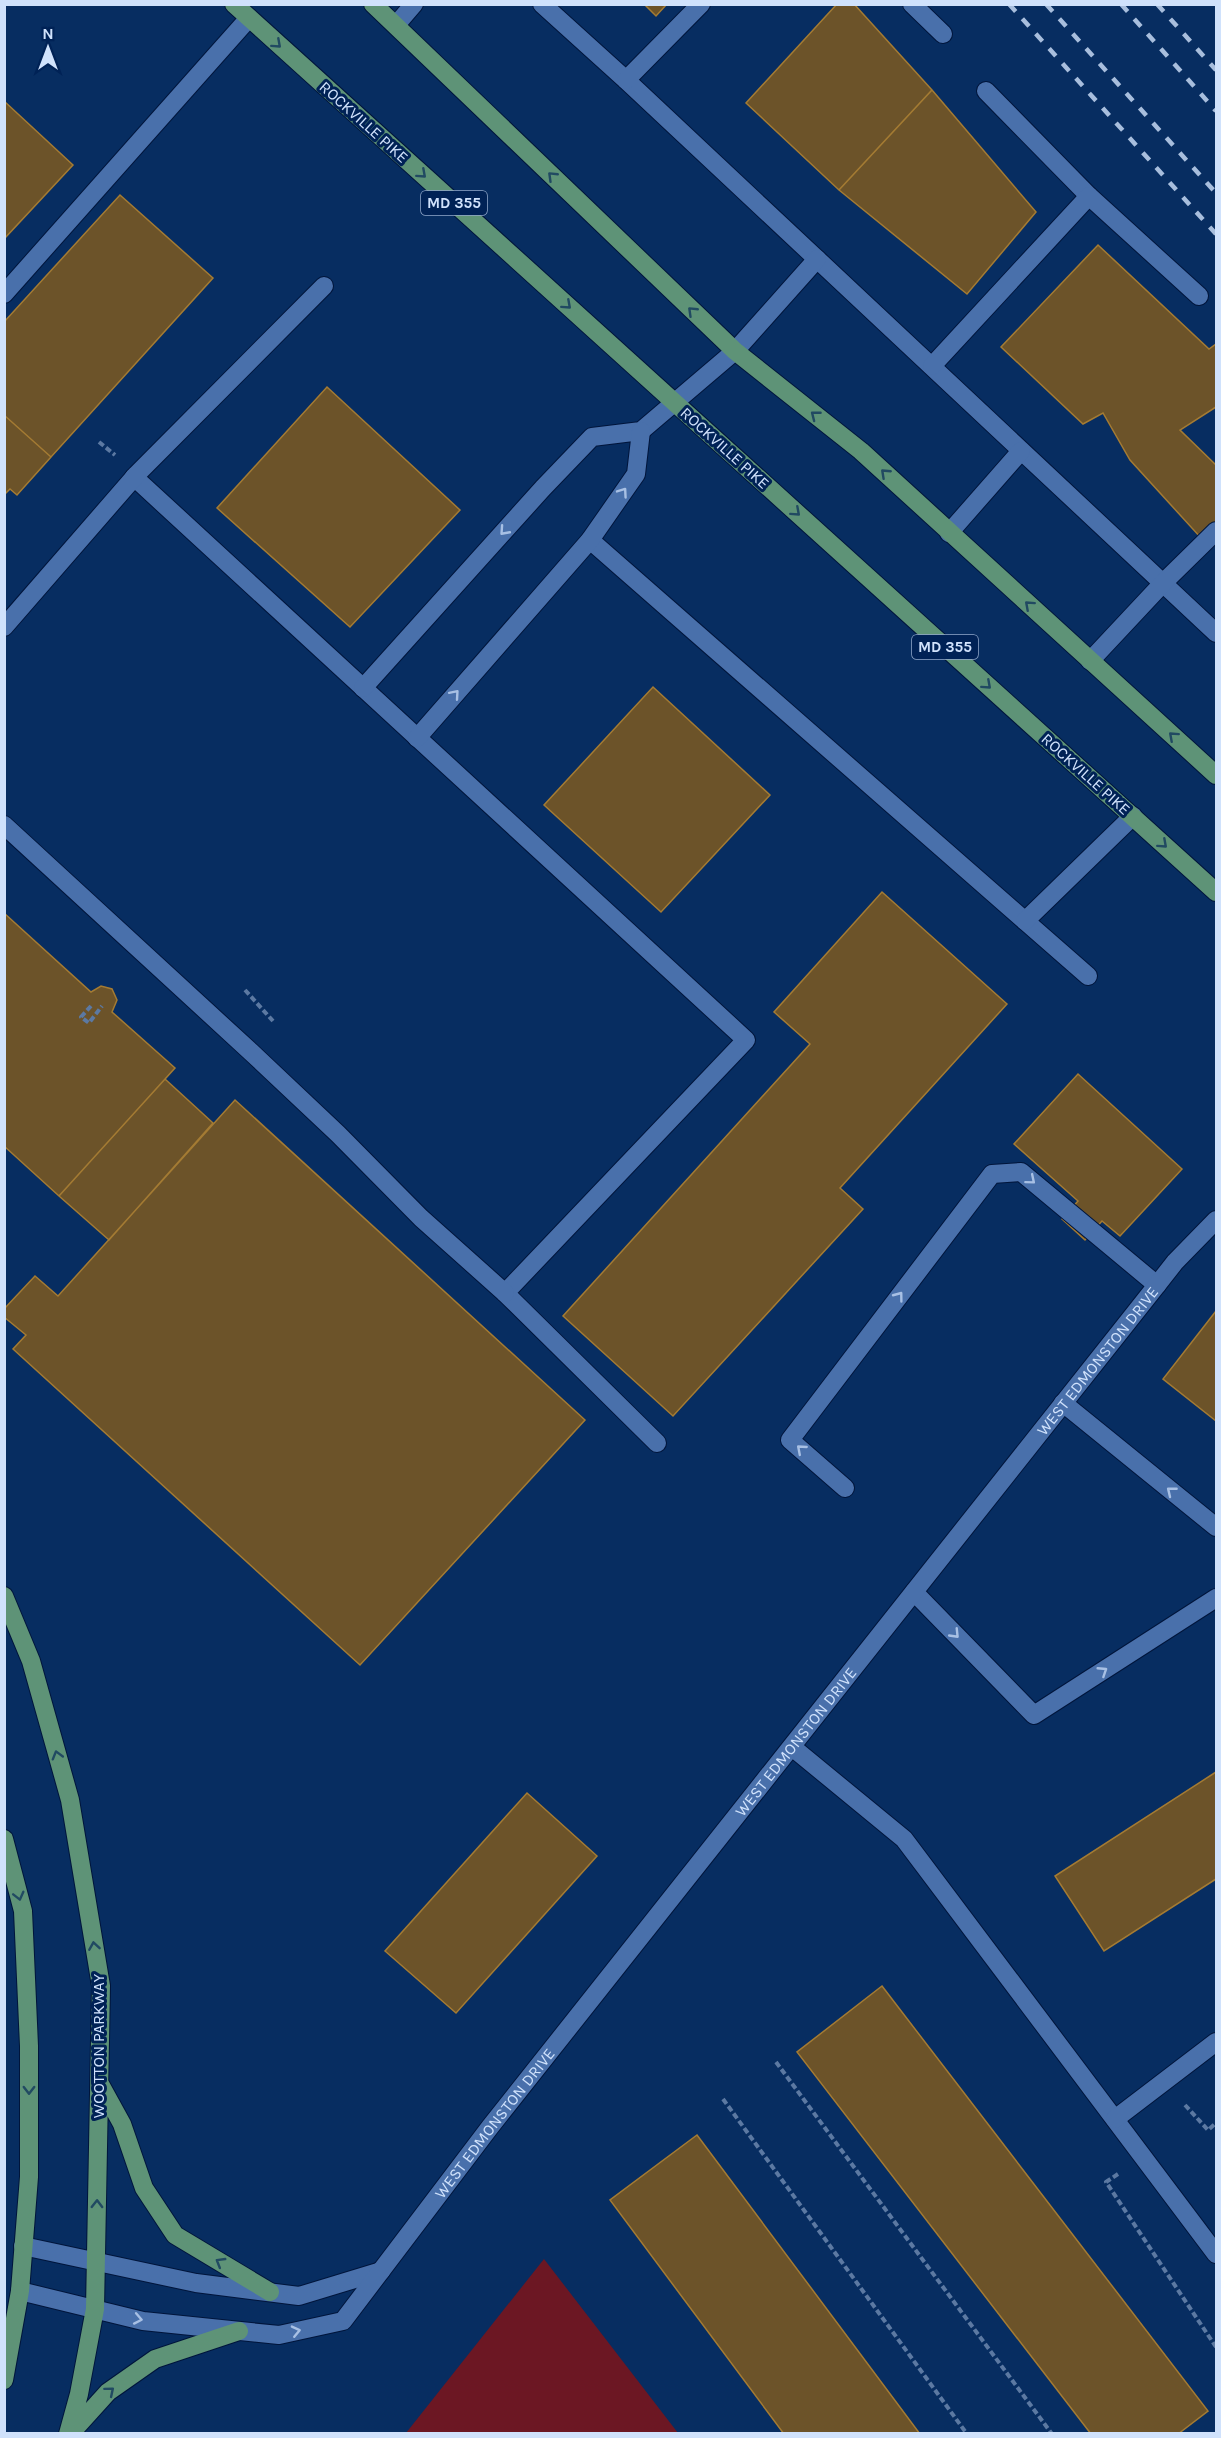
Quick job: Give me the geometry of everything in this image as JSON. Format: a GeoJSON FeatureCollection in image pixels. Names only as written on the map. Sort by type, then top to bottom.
{"type":"FeatureCollection","features":[{"type":"Feature","properties":{"kind":"main road","name":"ROCKVILLE PIKE"},"geometry":{"type":"LineString","coordinates":[[234,4],[1216,892]]}},
{"type":"Feature","properties":{"kind":"main road"},"geometry":{"type":"LineString","coordinates":[[373,4],[735,351],[861,451],[1216,775]]}},
{"type":"Feature","properties":{"kind":"main road","name":"WOOTTON PARKWAY"},"geometry":{"type":"LineString","coordinates":[[4,1596],[31,1661],[70,1800],[101,1986],[95,2309],[69,2433]]}},
{"type":"Feature","properties":{"kind":"main road"},"geometry":{"type":"LineString","coordinates":[[4,1839],[23,1911],[29,2046],[29,2177],[20,2291],[4,2380]]}},
{"type":"Feature","properties":{"kind":"main road"},"geometry":{"type":"LineString","coordinates":[[99,2082],[122,2124],[144,2188],[175,2235],[270,2292]]}},
{"type":"Feature","properties":{"kind":"main road"},"geometry":{"type":"LineString","coordinates":[[69,2433],[108,2392],[155,2359],[239,2331]]}},
{"type":"Feature","properties":{"kind":"street"},"geometry":{"type":"LineString","coordinates":[[396,26],[414,4]]}},
{"type":"Feature","properties":{"kind":"street"},"geometry":{"type":"LineString","coordinates":[[542,4],[1216,633]]}},
{"type":"Feature","properties":{"kind":"street"},"geometry":{"type":"LineString","coordinates":[[626,80],[701,4]]}},
{"type":"Feature","properties":{"kind":"street"},"geometry":{"type":"LineString","coordinates":[[912,4],[943,34]]}},
{"type":"Feature","properties":{"kind":"street"},"geometry":{"type":"LineString","coordinates":[[4,294],[249,18]]}},
{"type":"Feature","properties":{"kind":"street"},"geometry":{"type":"LineString","coordinates":[[986,91],[1089,196],[1199,296]]}},
{"type":"Feature","properties":{"kind":"street"},"geometry":{"type":"LineString","coordinates":[[932,366],[1089,196]]}},
{"type":"Feature","properties":{"kind":"street"},"geometry":{"type":"LineString","coordinates":[[363,688],[543,488],[592,437],[641,431],[735,351],[817,259]]}},
{"type":"Feature","properties":{"kind":"street"},"geometry":{"type":"LineString","coordinates":[[4,627],[134,477],[324,286]]}},
{"type":"Feature","properties":{"kind":"street"},"geometry":{"type":"LineString","coordinates":[[417,738],[590,540],[636,474],[641,431]]}},
{"type":"Feature","properties":{"kind":"street"},"geometry":{"type":"LineString","coordinates":[[949,532],[1022,451]]}},
{"type":"Feature","properties":{"kind":"street"},"geometry":{"type":"LineString","coordinates":[[134,477],[746,1040],[505,1293]]}},
{"type":"Feature","properties":{"kind":"street"},"geometry":{"type":"LineString","coordinates":[[1090,661],[1163,583],[1216,531]]}},
{"type":"Feature","properties":{"kind":"street"},"geometry":{"type":"LineString","coordinates":[[590,540],[1088,976]]}},
{"type":"Feature","properties":{"kind":"street"},"geometry":{"type":"LineString","coordinates":[[1025,921],[1133,816]]}},
{"type":"Feature","properties":{"kind":"street"},"geometry":{"type":"LineString","coordinates":[[4,825],[338,1134],[421,1218],[505,1293],[657,1443]]}},
{"type":"Feature","properties":{"kind":"street"},"geometry":{"type":"LineString","coordinates":[[845,1488],[790,1440],[992,1174],[1022,1172],[1157,1285]]}},
{"type":"Feature","properties":{"kind":"street","name":"WEST EDMONSTON DRIVE"},"geometry":{"type":"LineString","coordinates":[[20,2291],[143,2321],[279,2335],[343,2321],[490,2127],[1063,1403],[1175,1262],[1216,1220]]}},
{"type":"Feature","properties":{"kind":"street"},"geometry":{"type":"LineString","coordinates":[[1063,1403],[1216,1527]]}},
{"type":"Feature","properties":{"kind":"street"},"geometry":{"type":"LineString","coordinates":[[914,1592],[1034,1715],[1216,1598]]}},
{"type":"Feature","properties":{"kind":"street"},"geometry":{"type":"LineString","coordinates":[[792,1747],[904,1839],[1216,2254]]}},
{"type":"Feature","properties":{"kind":"street"},"geometry":{"type":"LineString","coordinates":[[1115,2119],[1216,2042]]}},
{"type":"Feature","properties":{"kind":"street"},"geometry":{"type":"LineString","coordinates":[[23,2246],[196,2283],[299,2296],[381,2271]]}},
{"type":"Feature","properties":{"kind":"path"},"geometry":{"type":"LineString","coordinates":[[245,990],[273,1021]]}},
{"type":"Feature","properties":{"kind":"path"},"geometry":{"type":"LineString","coordinates":[[91,1006],[81,1017],[89,1023],[102,1006]]}},
{"type":"Feature","properties":{"kind":"path"},"geometry":{"type":"LineString","coordinates":[[776,2062],[1052,2433]]}},
{"type":"Feature","properties":{"kind":"path"},"geometry":{"type":"LineString","coordinates":[[1164,2082],[1208,2130],[1216,2123]]}},
{"type":"Feature","properties":{"kind":"path"},"geometry":{"type":"LineString","coordinates":[[723,2099],[967,2433]]}},
{"type":"Feature","properties":{"kind":"path"},"geometry":{"type":"LineString","coordinates":[[1144,2157],[1106,2182],[1216,2347]]}},
{"type":"Feature","properties":{"kind":"shaded area"},"geometry":{"type":"Polygon","coordinates":[[[544,2259],[678,2433],[406,2433],[544,2259]]]}},
{"type":"Feature","properties":{"kind":"building"},"geometry":{"type":"Polygon","coordinates":[[[644,4],[667,4],[656,16],[644,4]]]}},
{"type":"Feature","properties":{"kind":"building"},"geometry":{"type":"Polygon","coordinates":[[[837,4],[854,4],[932,90],[839,190],[746,103],[837,4]]]}},
{"type":"Feature","properties":{"kind":"building"},"geometry":{"type":"Polygon","coordinates":[[[932,90],[1036,212],[967,294],[839,190],[932,90]]]}},
{"type":"Feature","properties":{"kind":"building"},"geometry":{"type":"Polygon","coordinates":[[[4,101],[73,165],[4,239],[4,101]]]}},
{"type":"Feature","properties":{"kind":"building"},"geometry":{"type":"Polygon","coordinates":[[[120,195],[213,278],[51,457],[4,415],[4,322],[120,195]]]}},
{"type":"Feature","properties":{"kind":"building"},"geometry":{"type":"Polygon","coordinates":[[[1098,245],[1209,349],[1216,344],[1216,407],[1180,430],[1216,465],[1216,521],[1201,538],[1130,460],[1103,413],[1083,424],[1001,347],[1098,245]]]}},
{"type":"Feature","properties":{"kind":"building"},"geometry":{"type":"Polygon","coordinates":[[[327,387],[460,510],[350,627],[217,508],[327,387]]]}},
{"type":"Feature","properties":{"kind":"building"},"geometry":{"type":"Polygon","coordinates":[[[4,415],[51,457],[17,495],[10,489],[4,495],[4,415]]]}},
{"type":"Feature","properties":{"kind":"building"},"geometry":{"type":"Polygon","coordinates":[[[653,687],[770,795],[661,912],[544,805],[653,687]]]}},
{"type":"Feature","properties":{"kind":"building"},"geometry":{"type":"Polygon","coordinates":[[[882,892],[1007,1004],[840,1188],[863,1209],[673,1416],[563,1316],[810,1044],[774,1012],[882,892]]]}},
{"type":"Feature","properties":{"kind":"building"},"geometry":{"type":"Polygon","coordinates":[[[4,913],[91,992],[101,986],[112,989],[117,1000],[112,1012],[175,1068],[59,1196],[4,1146],[4,913]]]}},
{"type":"Feature","properties":{"kind":"building"},"geometry":{"type":"Polygon","coordinates":[[[1078,1074],[1182,1169],[1120,1236],[1102,1221],[1085,1240],[1062,1219],[1078,1201],[1014,1144],[1078,1074]]]}},
{"type":"Feature","properties":{"kind":"building"},"geometry":{"type":"Polygon","coordinates":[[[165,1079],[213,1123],[109,1240],[59,1196],[165,1079]]]}},
{"type":"Feature","properties":{"kind":"building"},"geometry":{"type":"Polygon","coordinates":[[[235,1100],[585,1420],[360,1665],[13,1349],[26,1335],[4,1317],[4,1309],[35,1276],[58,1296],[235,1100]]]}},
{"type":"Feature","properties":{"kind":"building"},"geometry":{"type":"Polygon","coordinates":[[[1216,1311],[1216,1421],[1163,1379],[1216,1311]]]}},
{"type":"Feature","properties":{"kind":"building"},"geometry":{"type":"Polygon","coordinates":[[[1216,1772],[1216,1879],[1104,1951],[1055,1876],[1216,1772]]]}},
{"type":"Feature","properties":{"kind":"building"},"geometry":{"type":"Polygon","coordinates":[[[527,1793],[597,1856],[456,2013],[385,1951],[527,1793]]]}},
{"type":"Feature","properties":{"kind":"building"},"geometry":{"type":"Polygon","coordinates":[[[882,1986],[1208,2411],[1178,2434],[1091,2434],[797,2052],[882,1986]]]}},
{"type":"Feature","properties":{"kind":"building"},"geometry":{"type":"Polygon","coordinates":[[[697,2135],[920,2434],[784,2434],[610,2200],[697,2135]]]}},
{"type":"Feature","properties":{"kind":"railway"},"geometry":{"type":"LineString","coordinates":[[1009,4],[1216,234]]}},
{"type":"Feature","properties":{"kind":"railway"},"geometry":{"type":"LineString","coordinates":[[1046,4],[1216,193]]}},
{"type":"Feature","properties":{"kind":"railway"},"geometry":{"type":"LineString","coordinates":[[1121,4],[1216,111]]}},
{"type":"Feature","properties":{"kind":"railway"},"geometry":{"type":"LineString","coordinates":[[1157,4],[1216,70]]}}]}
